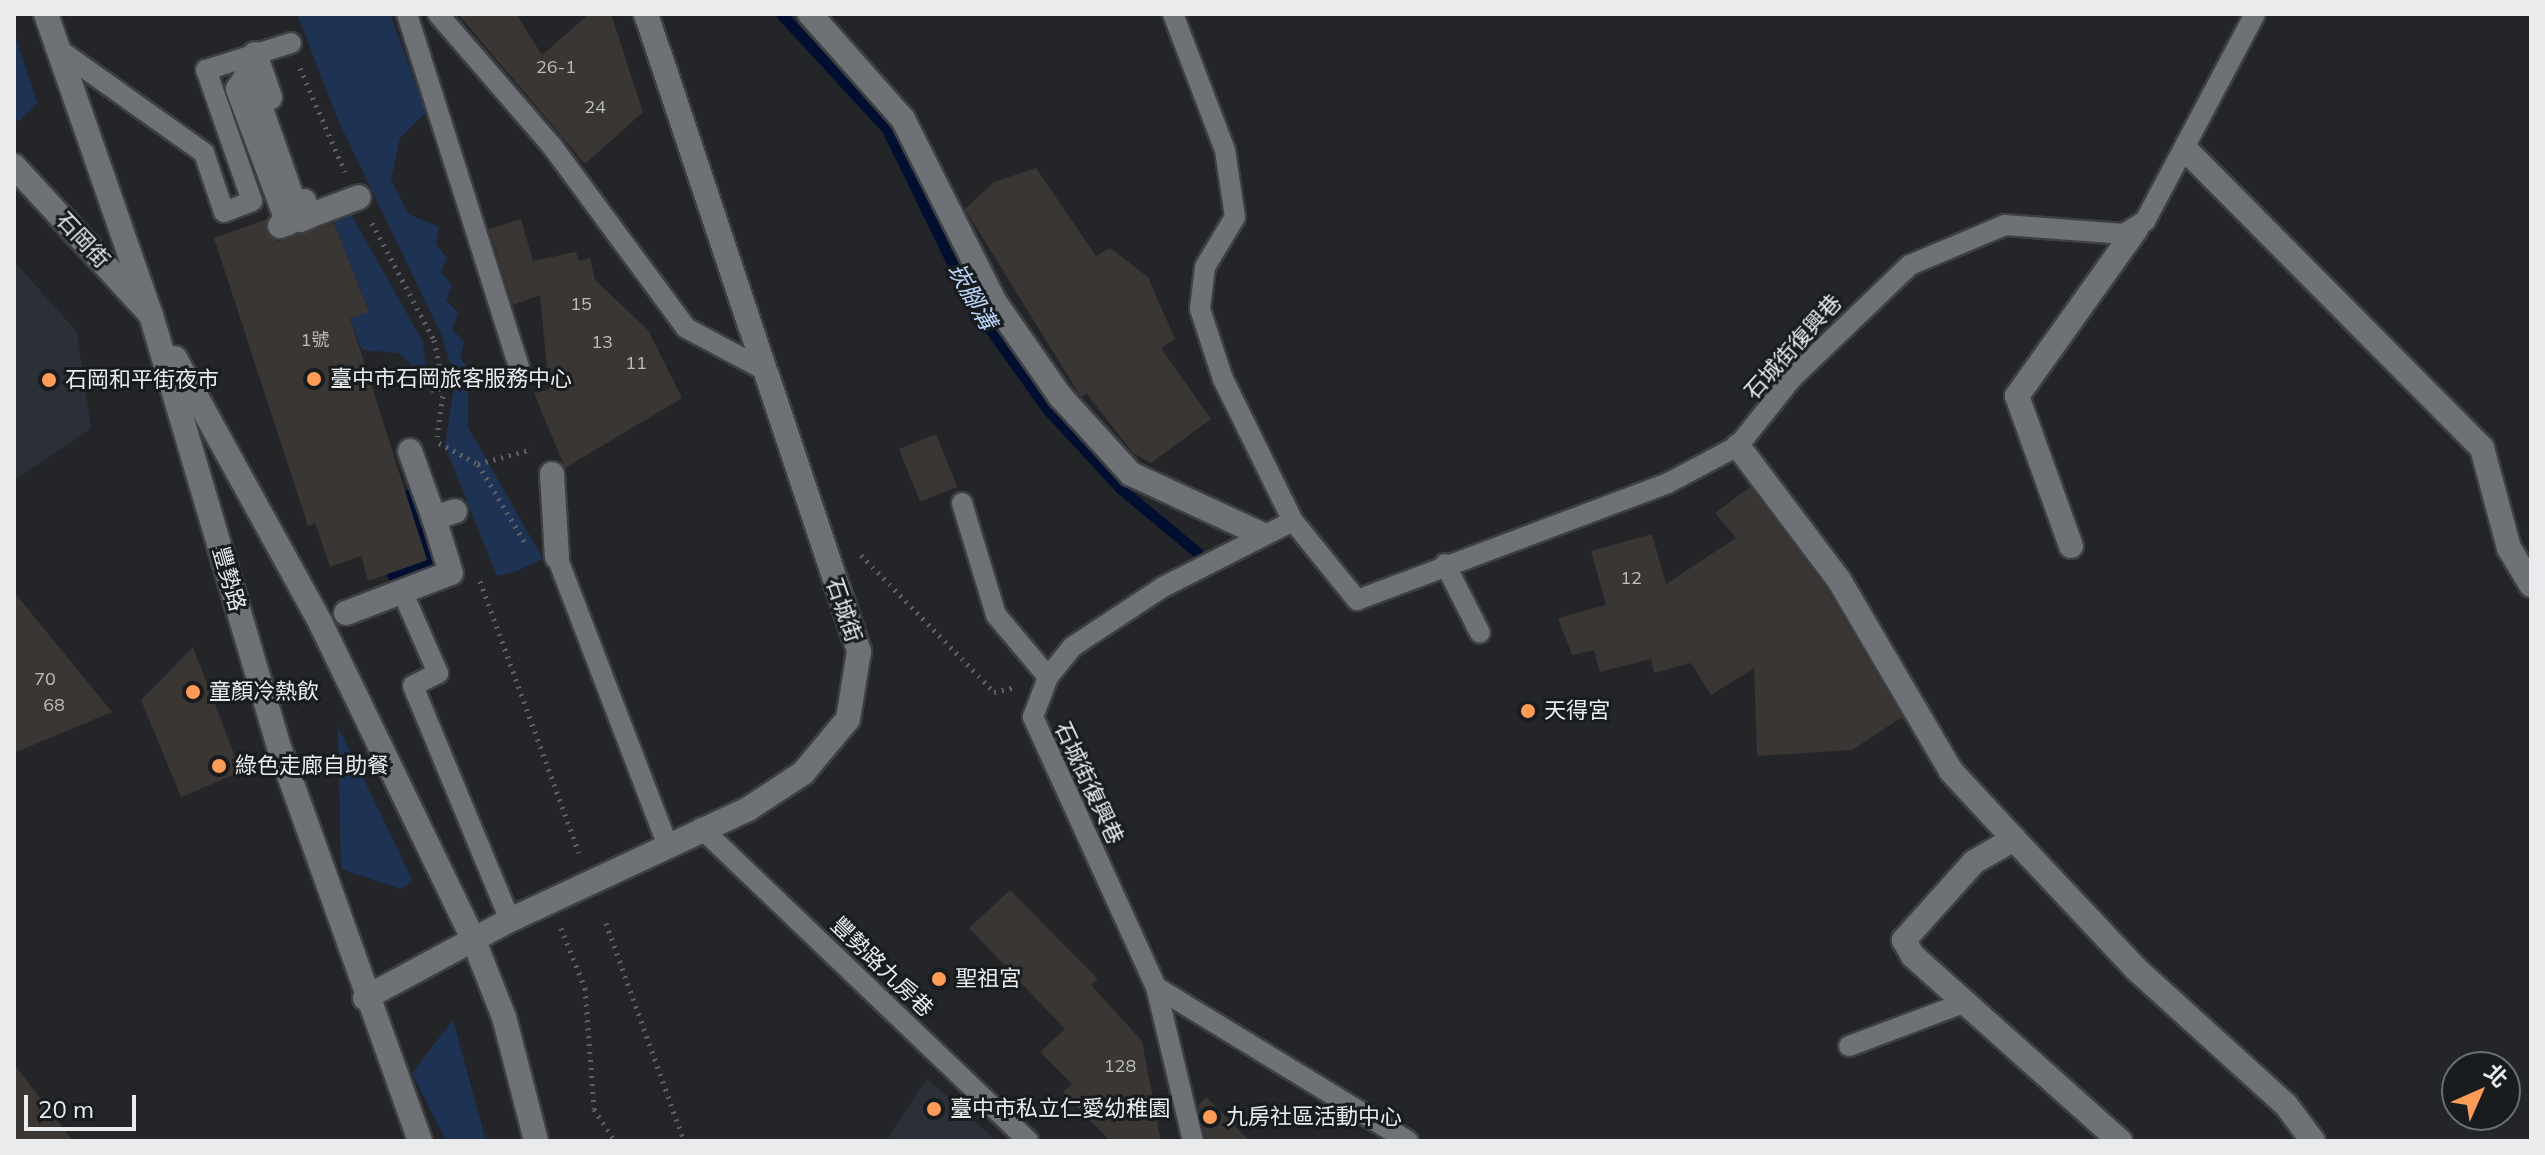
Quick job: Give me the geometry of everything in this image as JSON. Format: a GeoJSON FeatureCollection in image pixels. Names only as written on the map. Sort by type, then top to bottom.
{"type":"FeatureCollection","features":[{"type":"Feature","properties":{"kind":"street","name":"豐勢路"},"geometry":{"type":"LineString","coordinates":[[46,14],[151,315],[279,747],[365,998],[420,1141]]}},
{"type":"Feature","properties":{"kind":"street","name":"石城街"},"geometry":{"type":"LineString","coordinates":[[365,998],[510,920],[701,828],[748,809],[803,773],[848,719],[859,651],[761,368],[646,14]]}},
{"type":"Feature","properties":{"kind":"street"},"geometry":{"type":"LineString","coordinates":[[810,14],[903,119],[994,301],[1060,396],[1131,474],[1261,534]]}},
{"type":"Feature","properties":{"kind":"street"},"geometry":{"type":"LineString","coordinates":[[255,54],[309,216]]}},
{"type":"Feature","properties":{"kind":"street"},"geometry":{"type":"LineString","coordinates":[[280,226],[288,223],[238,89],[244,80],[253,86],[300,220],[359,197]]}},
{"type":"Feature","properties":{"kind":"street"},"geometry":{"type":"LineString","coordinates":[[2186,150],[2482,448],[2509,548],[2531,585]]}},
{"type":"Feature","properties":{"kind":"street","name":"石岡街"},"geometry":{"type":"LineString","coordinates":[[14,166],[151,315]]}},
{"type":"Feature","properties":{"kind":"street"},"geometry":{"type":"LineString","coordinates":[[2071,546],[2017,396],[2136,229]]}},
{"type":"Feature","properties":{"kind":"street"},"geometry":{"type":"LineString","coordinates":[[151,315],[321,624],[474,941],[504,1017],[536,1141]]}},
{"type":"Feature","properties":{"kind":"street"},"geometry":{"type":"LineString","coordinates":[[1738,446],[1839,580],[1951,771],[2135,968],[2286,1105],[2313,1141]]}},
{"type":"Feature","properties":{"kind":"street"},"geometry":{"type":"LineString","coordinates":[[346,613],[389,588],[451,573],[445,515],[410,451]]}},
{"type":"Feature","properties":{"kind":"street"},"geometry":{"type":"LineString","coordinates":[[552,474],[557,557]]}},
{"type":"Feature","properties":{"kind":"street"},"geometry":{"type":"LineString","coordinates":[[2014,839],[1974,862],[1904,940],[1966,1002],[2120,1141]]}},
{"type":"Feature","properties":{"kind":"lane"},"geometry":{"type":"LineString","coordinates":[[407,14],[519,368]]}},
{"type":"Feature","properties":{"kind":"lane"},"geometry":{"type":"LineString","coordinates":[[438,14],[552,146],[686,328],[761,368]]}},
{"type":"Feature","properties":{"kind":"lane","name":"石城街復興巷"},"geometry":{"type":"LineString","coordinates":[[1173,14],[1225,150],[1235,217],[1205,267],[1200,309],[1223,379],[1293,521],[1357,600],[1445,564],[1668,483],[1738,446],[1792,378],[1910,265],[2005,225],[2136,229]]}},
{"type":"Feature","properties":{"kind":"lane"},"geometry":{"type":"LineString","coordinates":[[2136,229],[2186,150],[2255,14]]}},
{"type":"Feature","properties":{"kind":"lane"},"geometry":{"type":"LineString","coordinates":[[55,47],[204,153],[224,212],[252,201],[206,70],[291,43]]}},
{"type":"Feature","properties":{"kind":"lane"},"geometry":{"type":"LineString","coordinates":[[962,503],[996,615],[1048,677]]}},
{"type":"Feature","properties":{"kind":"lane","name":"石城街復興巷"},"geometry":{"type":"LineString","coordinates":[[1193,1141],[1156,987],[1033,717],[1048,677],[1072,647],[1261,534],[1293,521]]}},
{"type":"Feature","properties":{"kind":"lane"},"geometry":{"type":"LineString","coordinates":[[557,557],[667,844]]}},
{"type":"Feature","properties":{"kind":"lane"},"geometry":{"type":"LineString","coordinates":[[1445,564],[1480,633]]}},
{"type":"Feature","properties":{"kind":"lane"},"geometry":{"type":"LineString","coordinates":[[389,588],[438,673],[413,686],[510,920]]}},
{"type":"Feature","properties":{"kind":"lane","name":"豐勢路九房巷"},"geometry":{"type":"LineString","coordinates":[[701,828],[1029,1141]]}},
{"type":"Feature","properties":{"kind":"lane"},"geometry":{"type":"LineString","coordinates":[[1156,987],[1408,1141]]}},
{"type":"Feature","properties":{"kind":"lane"},"geometry":{"type":"LineString","coordinates":[[1849,1046],[1966,1002]]}},
{"type":"Feature","properties":{"kind":"path"},"geometry":{"type":"LineString","coordinates":[[431,390],[444,388]]}},
{"type":"Feature","properties":{"kind":"path"},"geometry":{"type":"LineString","coordinates":[[435,441],[478,464],[523,540],[557,557]]}},
{"type":"Feature","properties":{"kind":"path"},"geometry":{"type":"LineString","coordinates":[[478,464],[532,449]]}},
{"type":"Feature","properties":{"kind":"path"},"geometry":{"type":"LineString","coordinates":[[818,532],[868,559],[950,655],[994,692],[1048,677]]}},
{"type":"Feature","properties":{"kind":"path"},"geometry":{"type":"LineString","coordinates":[[547,903],[577,956],[594,1109],[615,1141]]}},
{"type":"Feature","properties":{"kind":"path"},"geometry":{"type":"LineString","coordinates":[[606,923],[684,1141]]}},
{"type":"Feature","properties":{"kind":"shaded area"},"geometry":{"type":"Polygon","coordinates":[[[297,14],[390,14],[426,112],[400,138],[391,179],[408,214],[439,227],[436,244],[447,258],[441,272],[452,285],[446,300],[458,313],[452,329],[464,342],[460,358],[468,368],[468,427],[543,559],[514,572],[497,576],[445,446],[455,380],[442,336],[339,122],[297,14]]]}},
{"type":"Feature","properties":{"kind":"shaded area"},"geometry":{"type":"Polygon","coordinates":[[[15,35],[37,103],[20,121],[14,118],[15,35]]]}},
{"type":"Feature","properties":{"kind":"shaded area"},"geometry":{"type":"Polygon","coordinates":[[[348,209],[423,342],[427,380],[398,353],[362,350],[350,318],[369,311],[331,216],[348,209]]]}},
{"type":"Feature","properties":{"kind":"shaded area","name":"石岡和平街夜市"},"geometry":{"type":"Polygon","coordinates":[[[14,261],[77,332],[91,428],[14,481],[14,261]]]}},
{"type":"Feature","properties":{"kind":"shaded area"},"geometry":{"type":"Polygon","coordinates":[[[412,488],[440,570],[392,588],[387,574],[427,560],[404,491],[412,488]]]}},
{"type":"Feature","properties":{"kind":"shaded area"},"geometry":{"type":"Polygon","coordinates":[[[338,726],[413,881],[401,889],[341,869],[338,726]]]}},
{"type":"Feature","properties":{"kind":"shaded area"},"geometry":{"type":"Polygon","coordinates":[[[453,1020],[486,1141],[446,1141],[412,1073],[453,1020]]]}},
{"type":"Feature","properties":{"kind":"shaded area","name":"臺中市私立仁愛幼稚園"},"geometry":{"type":"Polygon","coordinates":[[[927,1078],[997,1141],[886,1141],[927,1078]]]}},
{"type":"Feature","properties":{"kind":"building"},"geometry":{"type":"Polygon","coordinates":[[[458,14],[516,14],[542,55],[589,14],[611,14],[643,112],[585,164],[458,14]]]}},
{"type":"Feature","properties":{"kind":"building"},"geometry":{"type":"Polygon","coordinates":[[[1036,168],[1096,256],[1110,248],[1148,277],[1175,339],[1161,348],[1211,419],[1151,463],[1133,453],[1087,394],[1081,397],[965,209],[994,182],[1036,168]]]}},
{"type":"Feature","properties":{"kind":"building","name":"臺中市石岡旅客服務中心"},"geometry":{"type":"Polygon","coordinates":[[[267,219],[266,232],[278,241],[334,223],[369,312],[350,318],[427,560],[368,581],[361,556],[330,567],[315,523],[308,526],[214,238],[267,219]]]}},
{"type":"Feature","properties":{"kind":"building"},"geometry":{"type":"Polygon","coordinates":[[[521,219],[533,261],[576,252],[579,261],[590,258],[595,280],[648,330],[682,398],[565,468],[534,393],[549,390],[540,295],[513,305],[489,229],[521,219]]]}},
{"type":"Feature","properties":{"kind":"building"},"geometry":{"type":"Polygon","coordinates":[[[936,434],[957,487],[920,502],[899,449],[936,434]]]}},
{"type":"Feature","properties":{"kind":"building"},"geometry":{"type":"Polygon","coordinates":[[[1750,487],[1826,588],[1902,717],[1852,750],[1757,756],[1754,668],[1711,695],[1691,663],[1654,673],[1651,659],[1600,672],[1594,650],[1572,655],[1558,618],[1606,605],[1591,551],[1652,534],[1666,584],[1736,538],[1715,513],[1750,487]]]}},
{"type":"Feature","properties":{"kind":"building"},"geometry":{"type":"Polygon","coordinates":[[[14,592],[112,712],[14,753],[14,592]]]}},
{"type":"Feature","properties":{"kind":"building"},"geometry":{"type":"Polygon","coordinates":[[[193,647],[241,772],[181,797],[141,700],[193,647]]]}},
{"type":"Feature","properties":{"kind":"building"},"geometry":{"type":"Polygon","coordinates":[[[1010,890],[1098,979],[1091,985],[1142,1041],[1161,1141],[1110,1141],[1063,1092],[1072,1084],[1040,1052],[1065,1029],[969,928],[1010,890]]]}},
{"type":"Feature","properties":{"kind":"building"},"geometry":{"type":"Polygon","coordinates":[[[14,1064],[54,1116],[73,1141],[14,1141],[14,1064]]]}},
{"type":"Feature","properties":{"kind":"building","name":"九房社區活動中心"},"geometry":{"type":"Polygon","coordinates":[[[1206,1097],[1250,1141],[1206,1141],[1198,1106],[1206,1097]]]}},
{"type":"Feature","properties":{"kind":"waterway","name":"崁腳溝"},"geometry":{"type":"LineString","coordinates":[[781,14],[887,129],[972,304],[1048,410],[1121,489],[1197,552]]}},
{"type":"Feature","properties":{"kind":"place","name":"臺中市石岡旅客服務中心"},"geometry":{"type":"Point","coordinates":[314,379]}},
{"type":"Feature","properties":{"kind":"place","name":"石岡和平街夜市"},"geometry":{"type":"Point","coordinates":[49,380]}},
{"type":"Feature","properties":{"kind":"place","name":"童顏冷熱飲"},"geometry":{"type":"Point","coordinates":[193,692]}},
{"type":"Feature","properties":{"kind":"place","name":"天得宮"},"geometry":{"type":"Point","coordinates":[1528,711]}},
{"type":"Feature","properties":{"kind":"place","name":"綠色走廊自助餐"},"geometry":{"type":"Point","coordinates":[219,766]}},
{"type":"Feature","properties":{"kind":"place","name":"聖祖宮"},"geometry":{"type":"Point","coordinates":[939,979]}},
{"type":"Feature","properties":{"kind":"place","name":"臺中市私立仁愛幼稚園"},"geometry":{"type":"Point","coordinates":[934,1109]}},
{"type":"Feature","properties":{"kind":"place","name":"九房社區活動中心"},"geometry":{"type":"Point","coordinates":[1210,1117]}}]}
